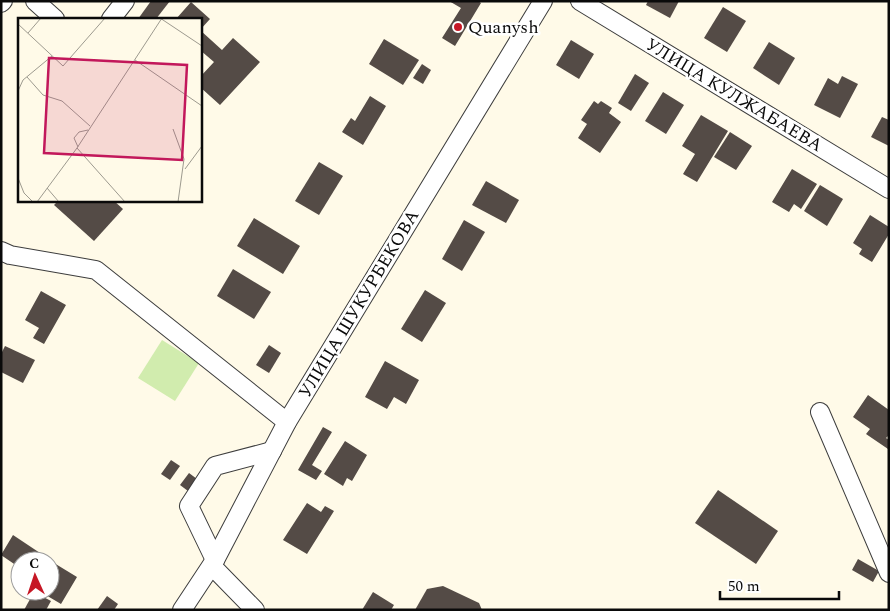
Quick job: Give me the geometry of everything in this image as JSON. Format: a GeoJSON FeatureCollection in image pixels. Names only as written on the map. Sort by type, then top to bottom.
{"type":"FeatureCollection","features":[{"type":"Feature","properties":{"kind":"street"},"geometry":{"type":"LineString","coordinates":[[35,1],[54,18]]}},
{"type":"Feature","properties":{"kind":"street"},"geometry":{"type":"LineString","coordinates":[[112,18],[125,1]]}},
{"type":"Feature","properties":{"kind":"street","name":"УЛИЦА ШУКУРБЕКОВА"},"geometry":{"type":"LineString","coordinates":[[182,610],[213,563],[287,422],[543,1]]}},
{"type":"Feature","properties":{"kind":"street","name":"УЛИЦА КУЛЖАБАЕВА"},"geometry":{"type":"LineString","coordinates":[[580,1],[889,189]]}},
{"type":"Feature","properties":{"kind":"street"},"geometry":{"type":"LineString","coordinates":[[1,251],[10,255],[96,270],[287,422]]}},
{"type":"Feature","properties":{"kind":"street"},"geometry":{"type":"LineString","coordinates":[[820,412],[889,573]]}},
{"type":"Feature","properties":{"kind":"street"},"geometry":{"type":"LineString","coordinates":[[255,610],[213,563],[189,506],[215,466],[272,451]]}},
{"type":"Feature","properties":{"kind":"green space"},"geometry":{"type":"Polygon","coordinates":[[[162,340],[199,363],[175,401],[138,378],[162,340]]]}},
{"type":"Feature","properties":{"kind":"building"},"geometry":{"type":"Polygon","coordinates":[[[151,1],[170,1],[157,18],[139,18],[151,1]]]}},
{"type":"Feature","properties":{"kind":"building"},"geometry":{"type":"Polygon","coordinates":[[[449,1],[478,1],[481,3],[455,46],[442,38],[461,8],[449,1]]]}},
{"type":"Feature","properties":{"kind":"building"},"geometry":{"type":"Polygon","coordinates":[[[648,1],[679,1],[670,18],[646,5],[648,1]]]}},
{"type":"Feature","properties":{"kind":"building"},"geometry":{"type":"Polygon","coordinates":[[[191,2],[210,19],[201,29],[201,18],[177,18],[191,2]]]}},
{"type":"Feature","properties":{"kind":"building"},"geometry":{"type":"Polygon","coordinates":[[[723,7],[746,21],[727,52],[704,38],[723,7]]]}},
{"type":"Feature","properties":{"kind":"building"},"geometry":{"type":"Polygon","coordinates":[[[201,31],[222,50],[233,38],[260,62],[220,105],[201,88],[201,76],[214,62],[201,51],[201,31]]]}},
{"type":"Feature","properties":{"kind":"building"},"geometry":{"type":"Polygon","coordinates":[[[384,39],[419,60],[403,85],[369,64],[384,39]]]}},
{"type":"Feature","properties":{"kind":"building"},"geometry":{"type":"Polygon","coordinates":[[[571,40],[594,54],[579,79],[556,65],[571,40]]]}},
{"type":"Feature","properties":{"kind":"building"},"geometry":{"type":"Polygon","coordinates":[[[769,42],[795,58],[779,85],[753,68],[769,42]]]}},
{"type":"Feature","properties":{"kind":"building"},"geometry":{"type":"Polygon","coordinates":[[[422,64],[431,70],[423,84],[413,78],[422,64]]]}},
{"type":"Feature","properties":{"kind":"building"},"geometry":{"type":"Polygon","coordinates":[[[635,74],[649,83],[631,111],[618,103],[635,74]]]}},
{"type":"Feature","properties":{"kind":"building"},"geometry":{"type":"Polygon","coordinates":[[[842,76],[858,84],[840,118],[814,105],[828,78],[838,84],[842,76]]]}},
{"type":"Feature","properties":{"kind":"building"},"geometry":{"type":"Polygon","coordinates":[[[663,92],[684,105],[666,134],[645,121],[663,92]]]}},
{"type":"Feature","properties":{"kind":"building"},"geometry":{"type":"Polygon","coordinates":[[[370,96],[386,106],[363,145],[342,132],[351,118],[355,121],[370,96]]]}},
{"type":"Feature","properties":{"kind":"building"},"geometry":{"type":"Polygon","coordinates":[[[594,101],[598,104],[601,101],[612,108],[609,113],[621,122],[600,153],[578,138],[587,124],[581,120],[594,101]]]}},
{"type":"Feature","properties":{"kind":"building"},"geometry":{"type":"Polygon","coordinates":[[[701,115],[728,131],[697,182],[683,174],[695,154],[682,146],[701,115]]]}},
{"type":"Feature","properties":{"kind":"building"},"geometry":{"type":"Polygon","coordinates":[[[882,117],[889,120],[889,146],[871,137],[882,117]]]}},
{"type":"Feature","properties":{"kind":"building"},"geometry":{"type":"Polygon","coordinates":[[[730,132],[752,146],[736,170],[714,157],[730,132]]]}},
{"type":"Feature","properties":{"kind":"building"},"geometry":{"type":"Polygon","coordinates":[[[319,162],[343,176],[319,215],[295,201],[319,162]]]}},
{"type":"Feature","properties":{"kind":"building"},"geometry":{"type":"Polygon","coordinates":[[[792,169],[817,184],[801,209],[794,204],[789,212],[772,202],[792,169]]]}},
{"type":"Feature","properties":{"kind":"building"},"geometry":{"type":"Polygon","coordinates":[[[486,181],[519,200],[506,223],[472,205],[486,181]]]}},
{"type":"Feature","properties":{"kind":"building"},"geometry":{"type":"Polygon","coordinates":[[[820,185],[843,199],[827,226],[804,211],[820,185]]]}},
{"type":"Feature","properties":{"kind":"building"},"geometry":{"type":"Polygon","coordinates":[[[58,201],[114,201],[123,209],[94,241],[54,205],[58,201]]]}},
{"type":"Feature","properties":{"kind":"building"},"geometry":{"type":"Polygon","coordinates":[[[870,215],[889,227],[889,234],[872,262],[859,254],[862,249],[853,243],[870,215]]]}},
{"type":"Feature","properties":{"kind":"building"},"geometry":{"type":"Polygon","coordinates":[[[254,218],[300,246],[283,274],[237,246],[254,218]]]}},
{"type":"Feature","properties":{"kind":"building"},"geometry":{"type":"Polygon","coordinates":[[[464,220],[485,232],[462,271],[442,259],[464,220]]]}},
{"type":"Feature","properties":{"kind":"building"},"geometry":{"type":"Polygon","coordinates":[[[233,269],[271,292],[254,319],[217,296],[233,269]]]}},
{"type":"Feature","properties":{"kind":"building"},"geometry":{"type":"Polygon","coordinates":[[[425,290],[446,303],[422,342],[401,329],[425,290]]]}},
{"type":"Feature","properties":{"kind":"building"},"geometry":{"type":"Polygon","coordinates":[[[41,291],[66,305],[44,344],[33,338],[39,328],[25,320],[41,291]]]}},
{"type":"Feature","properties":{"kind":"building"},"geometry":{"type":"Polygon","coordinates":[[[269,345],[281,353],[269,373],[256,365],[269,345]]]}},
{"type":"Feature","properties":{"kind":"building"},"geometry":{"type":"Polygon","coordinates":[[[5,346],[35,360],[23,383],[1,372],[1,354],[5,346]]]}},
{"type":"Feature","properties":{"kind":"building"},"geometry":{"type":"Polygon","coordinates":[[[385,361],[419,380],[406,404],[394,397],[387,409],[365,397],[385,361]]]}},
{"type":"Feature","properties":{"kind":"building"},"geometry":{"type":"Polygon","coordinates":[[[868,395],[889,410],[889,435],[886,438],[889,440],[888,449],[866,434],[870,429],[853,417],[868,395]]]}},
{"type":"Feature","properties":{"kind":"building"},"geometry":{"type":"Polygon","coordinates":[[[323,427],[332,432],[312,465],[322,471],[316,480],[298,470],[323,427]]]}},
{"type":"Feature","properties":{"kind":"building"},"geometry":{"type":"Polygon","coordinates":[[[345,441],[367,455],[352,481],[347,478],[343,486],[324,474],[345,441]]]}},
{"type":"Feature","properties":{"kind":"building"},"geometry":{"type":"Polygon","coordinates":[[[171,460],[180,466],[170,480],[161,474],[171,460]]]}},
{"type":"Feature","properties":{"kind":"building"},"geometry":{"type":"Polygon","coordinates":[[[189,473],[201,482],[192,494],[180,485],[189,473]]]}},
{"type":"Feature","properties":{"kind":"building"},"geometry":{"type":"Polygon","coordinates":[[[718,490],[778,531],[756,564],[695,523],[718,490]]]}},
{"type":"Feature","properties":{"kind":"building"},"geometry":{"type":"Polygon","coordinates":[[[307,503],[321,512],[325,506],[334,511],[307,554],[283,540],[307,503]]]}},
{"type":"Feature","properties":{"kind":"building"},"geometry":{"type":"Polygon","coordinates":[[[13,535],[37,551],[10,551],[10,561],[1,555],[13,535]]]}},
{"type":"Feature","properties":{"kind":"building"},"geometry":{"type":"Polygon","coordinates":[[[858,559],[879,571],[873,582],[852,570],[858,559]]]}},
{"type":"Feature","properties":{"kind":"building"},"geometry":{"type":"Polygon","coordinates":[[[60,567],[77,577],[61,604],[56,601],[60,601],[60,567]]]}},
{"type":"Feature","properties":{"kind":"building"},"geometry":{"type":"Polygon","coordinates":[[[443,586],[479,603],[482,610],[415,610],[427,589],[443,586]]]}},
{"type":"Feature","properties":{"kind":"building"},"geometry":{"type":"Polygon","coordinates":[[[373,592],[394,605],[391,610],[362,610],[373,592]]]}},
{"type":"Feature","properties":{"kind":"building"},"geometry":{"type":"Polygon","coordinates":[[[107,596],[118,604],[114,610],[97,610],[107,596]]]}},
{"type":"Feature","properties":{"kind":"building"},"geometry":{"type":"Polygon","coordinates":[[[29,601],[51,601],[46,610],[24,610],[29,601]]]}},
{"type":"Feature","properties":{"kind":"place","name":"Quanysh"},"geometry":{"type":"Point","coordinates":[458,27]}}]}
